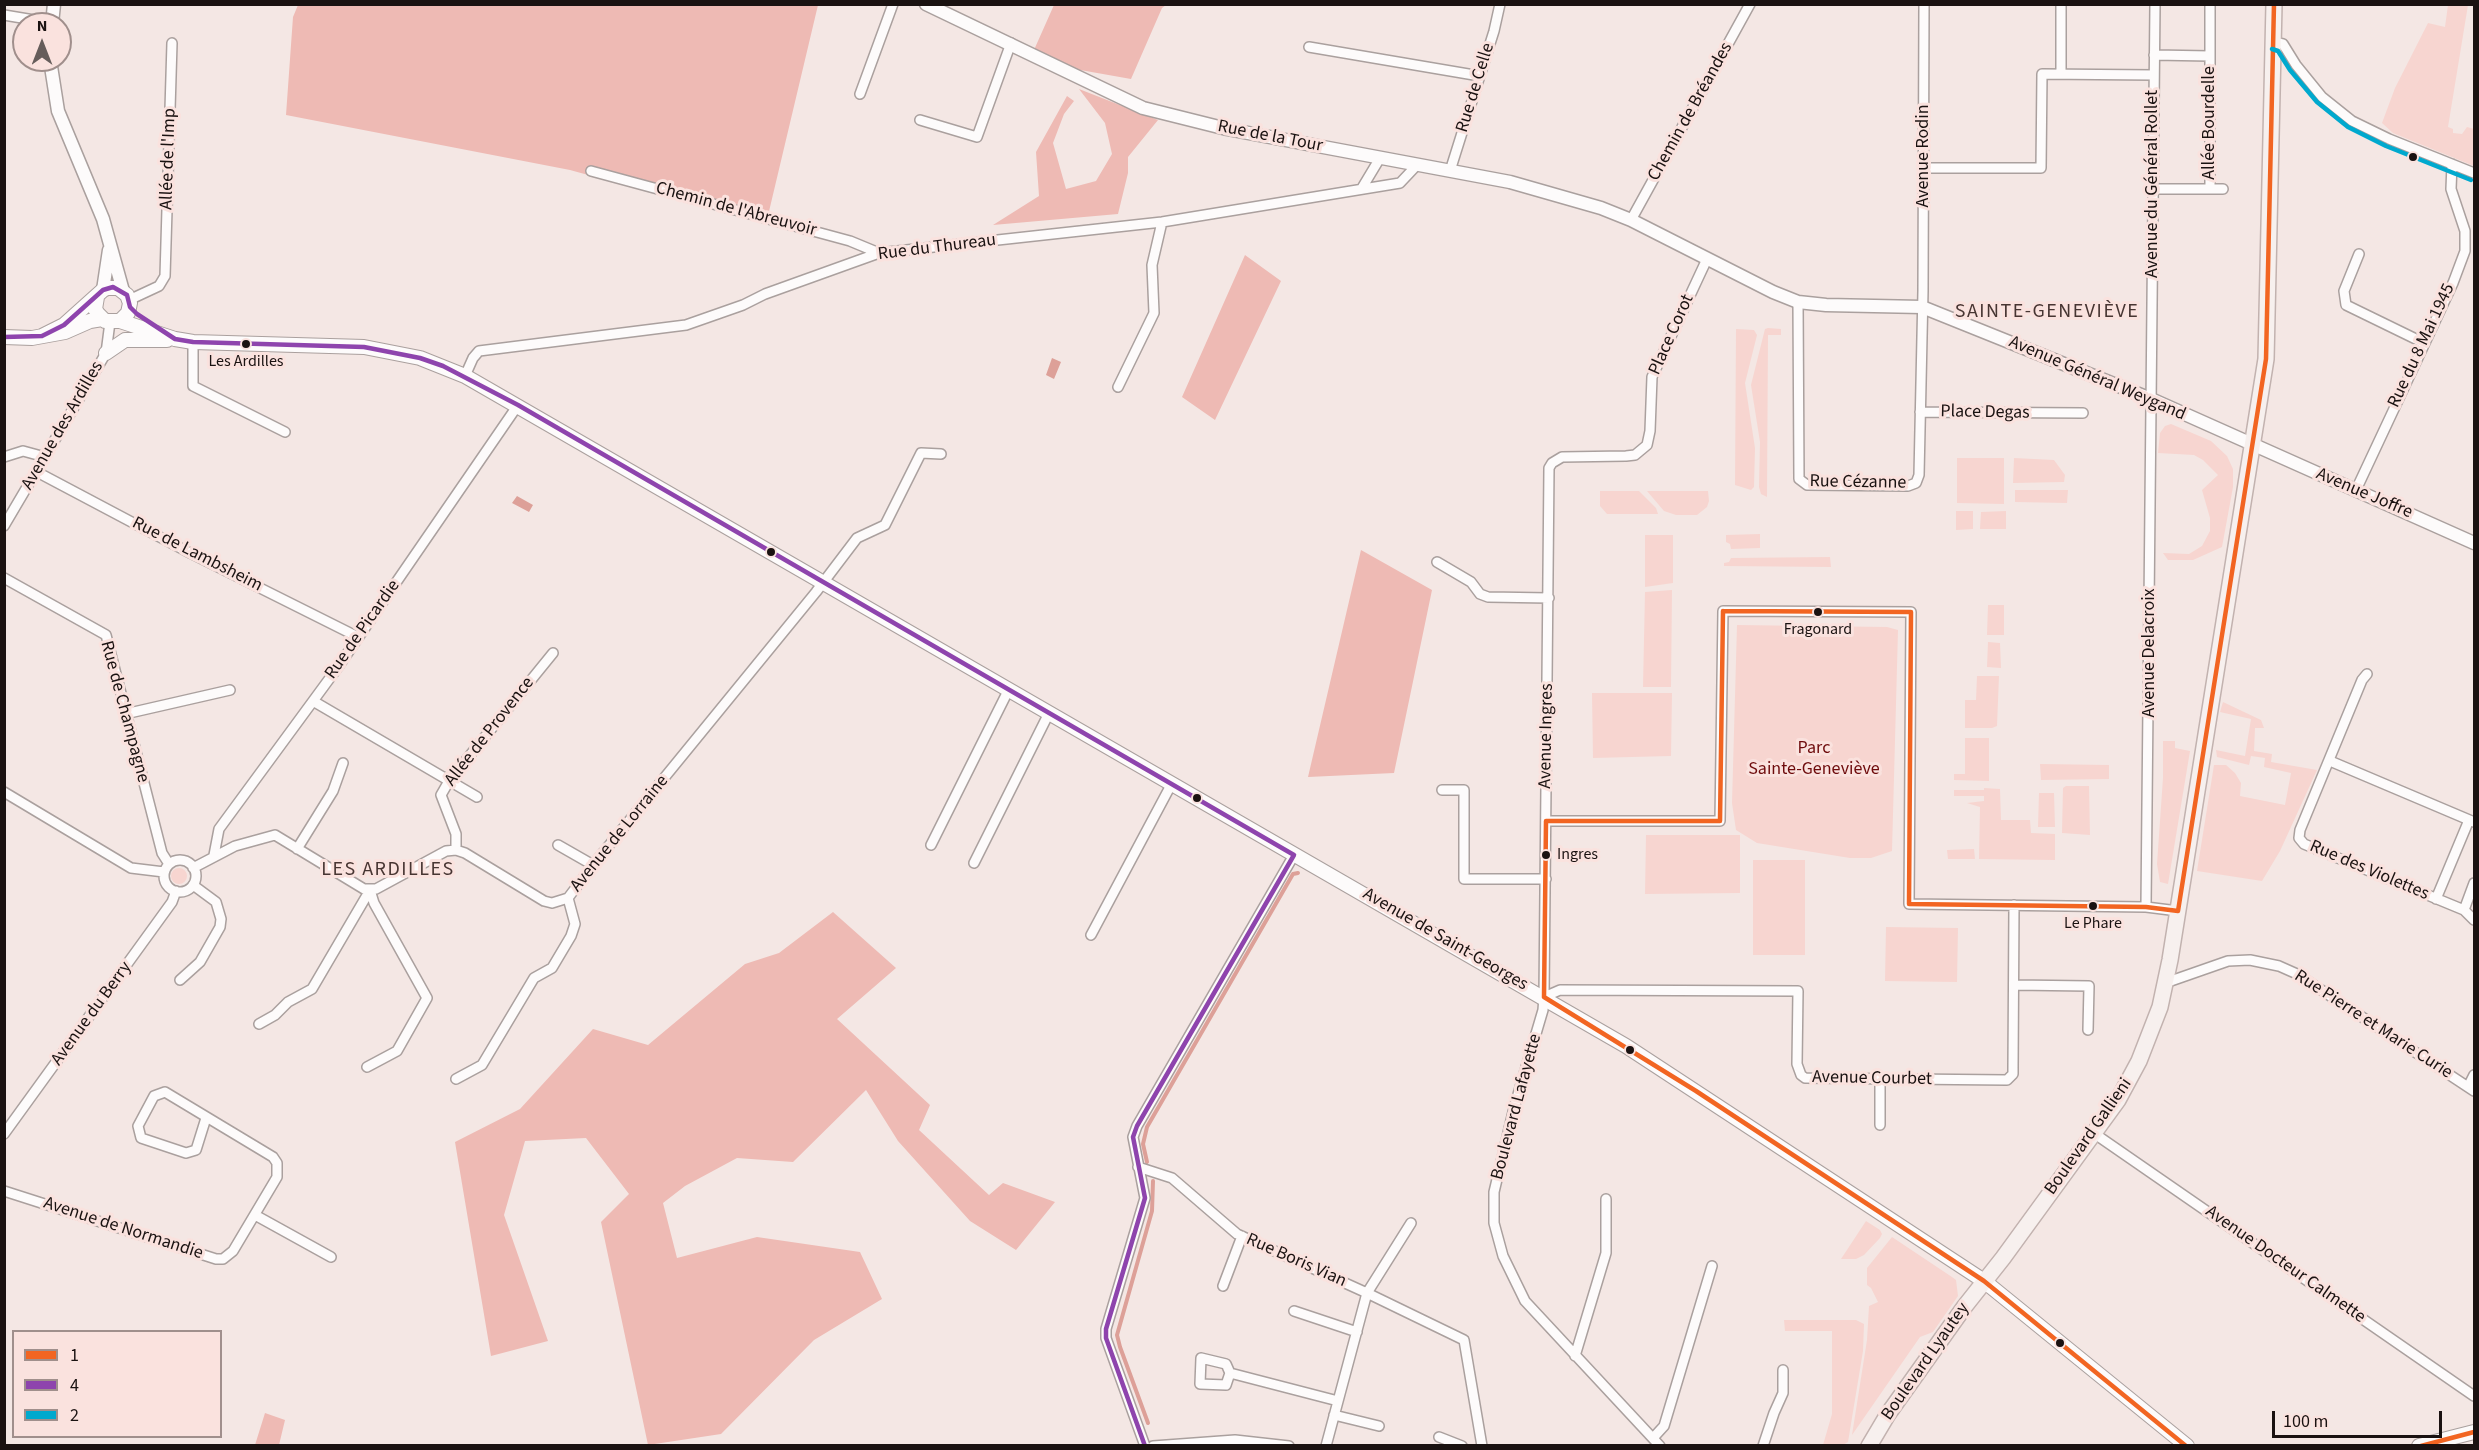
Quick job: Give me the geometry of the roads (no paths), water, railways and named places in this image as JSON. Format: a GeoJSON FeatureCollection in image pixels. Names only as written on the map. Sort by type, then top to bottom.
{"type":"FeatureCollection","features":[{"type":"Feature","properties":{"kind":"main road","name":"Boulevard Gallieni"},"geometry":{"type":"LineString","coordinates":[[1984,1281],[2095,1134],[2130,1081],[2153,1029],[2165,983],[2266,359],[2274,4]]}},
{"type":"Feature","properties":{"kind":"main road"},"geometry":{"type":"LineString","coordinates":[[42,336],[64,325],[100,294],[113,287],[127,299],[147,323],[175,339]]}},
{"type":"Feature","properties":{"kind":"main road"},"geometry":{"type":"LineString","coordinates":[[100,294],[95,309],[110,321],[175,339]]}},
{"type":"Feature","properties":{"kind":"main road"},"geometry":{"type":"LineString","coordinates":[[4,337],[42,336],[110,321],[128,313],[127,299]]}},
{"type":"Feature","properties":{"kind":"main road"},"geometry":{"type":"LineString","coordinates":[[106,353],[125,340],[175,339]]}},
{"type":"Feature","properties":{"kind":"main road","name":"Avenue de Saint-Georges"},"geometry":{"type":"LineString","coordinates":[[175,339],[193,342],[364,347],[420,358],[465,376],[518,405],[1171,785],[1544,997],[1696,1091],[1984,1281],[2187,1446]]}},
{"type":"Feature","properties":{"kind":"main road","name":"Boulevard Lyautey"},"geometry":{"type":"LineString","coordinates":[[1869,1446],[1888,1414],[1984,1281]]}},
{"type":"Feature","properties":{"kind":"main road"},"geometry":{"type":"LineString","coordinates":[[2419,1446],[2475,1432]]}},
{"type":"Feature","properties":{"kind":"street"},"geometry":{"type":"LineString","coordinates":[[860,94],[893,4]]}},
{"type":"Feature","properties":{"kind":"street","name":"Rue de la Tour"},"geometry":{"type":"LineString","coordinates":[[926,4],[1143,108],[1227,129],[1526,186],[1601,208],[1631,220],[1707,259]]}},
{"type":"Feature","properties":{"kind":"street","name":"Rue de Celle"},"geometry":{"type":"LineString","coordinates":[[1450,171],[1500,4]]}},
{"type":"Feature","properties":{"kind":"street","name":"Chemin de Bréandes"},"geometry":{"type":"LineString","coordinates":[[1631,220],[1750,4]]}},
{"type":"Feature","properties":{"kind":"street","name":"Avenue Rodin"},"geometry":{"type":"LineString","coordinates":[[1922,307],[1924,4]]}},
{"type":"Feature","properties":{"kind":"street"},"geometry":{"type":"LineString","coordinates":[[2061,4],[2061,74]]}},
{"type":"Feature","properties":{"kind":"street","name":"Avenue du Général Rollet"},"geometry":{"type":"LineString","coordinates":[[2151,399],[2155,4]]}},
{"type":"Feature","properties":{"kind":"street","name":"Allée Bourdelle"},"geometry":{"type":"LineString","coordinates":[[2210,4],[2210,189]]}},
{"type":"Feature","properties":{"kind":"street"},"geometry":{"type":"LineString","coordinates":[[2273,42],[2283,44],[2296,65],[2322,97],[2352,121],[2389,139],[2475,173]]}},
{"type":"Feature","properties":{"kind":"street","name":"Allée de l'Imp"},"geometry":{"type":"LineString","coordinates":[[127,299],[159,286],[165,276],[172,43]]}},
{"type":"Feature","properties":{"kind":"street"},"geometry":{"type":"LineString","coordinates":[[920,120],[976,138],[1011,43]]}},
{"type":"Feature","properties":{"kind":"street"},"geometry":{"type":"LineString","coordinates":[[1309,47],[1480,76]]}},
{"type":"Feature","properties":{"kind":"street","name":"Allée Bourdelle"},"geometry":{"type":"LineString","coordinates":[[2154,56],[2210,56]]}},
{"type":"Feature","properties":{"kind":"street"},"geometry":{"type":"LineString","coordinates":[[52,72],[58,111],[97,204],[127,299]]}},
{"type":"Feature","properties":{"kind":"street"},"geometry":{"type":"LineString","coordinates":[[1923,168],[2041,168],[2042,74],[2154,75]]}},
{"type":"Feature","properties":{"kind":"street"},"geometry":{"type":"LineString","coordinates":[[1362,188],[1380,158]]}},
{"type":"Feature","properties":{"kind":"street","name":"Rue du 8 Mai 1945"},"geometry":{"type":"LineString","coordinates":[[2356,490],[2453,283],[2465,251],[2465,231],[2451,189],[2452,164]]}},
{"type":"Feature","properties":{"kind":"street","name":"Rue du Thureau"},"geometry":{"type":"LineString","coordinates":[[465,376],[473,358],[479,351],[686,325],[743,305],[765,294],[879,254],[1162,222],[1400,183],[1417,165]]}},
{"type":"Feature","properties":{"kind":"street","name":"Chemin de l'Abreuvoir"},"geometry":{"type":"LineString","coordinates":[[591,171],[850,241],[879,254]]}},
{"type":"Feature","properties":{"kind":"street"},"geometry":{"type":"LineString","coordinates":[[2153,189],[2223,189]]}},
{"type":"Feature","properties":{"kind":"street"},"geometry":{"type":"LineString","coordinates":[[1118,387],[1154,313],[1152,265],[1162,222]]}},
{"type":"Feature","properties":{"kind":"street"},"geometry":{"type":"LineString","coordinates":[[100,294],[110,243]]}},
{"type":"Feature","properties":{"kind":"street"},"geometry":{"type":"LineString","coordinates":[[2360,254],[2344,291],[2346,305],[2424,343]]}},
{"type":"Feature","properties":{"kind":"street","name":"Avenue Général Weygand"},"geometry":{"type":"LineString","coordinates":[[1707,259],[1798,302],[1826,305],[1922,307],[2151,399],[2252,446]]}},
{"type":"Feature","properties":{"kind":"street","name":"Place Corot"},"geometry":{"type":"LineString","coordinates":[[1548,474],[1552,462],[1562,457],[1635,455],[1647,446],[1650,431],[1652,378],[1707,259]]}},
{"type":"Feature","properties":{"kind":"street","name":"Rue Cézanne"},"geometry":{"type":"LineString","coordinates":[[1798,302],[1798,476],[1801,482],[1807,485],[1908,486],[1916,483],[1919,475],[1920,412]]}},
{"type":"Feature","properties":{"kind":"street","name":"Place Degas"},"geometry":{"type":"LineString","coordinates":[[1922,307],[1920,412],[2083,413]]}},
{"type":"Feature","properties":{"kind":"street","name":"Avenue des Ardilles"},"geometry":{"type":"LineString","coordinates":[[4,526],[106,353],[110,321]]}},
{"type":"Feature","properties":{"kind":"street"},"geometry":{"type":"LineString","coordinates":[[193,342],[193,386],[285,432]]}},
{"type":"Feature","properties":{"kind":"street","name":"Avenue Delacroix"},"geometry":{"type":"LineString","coordinates":[[2146,906],[2151,399]]}},
{"type":"Feature","properties":{"kind":"street","name":"Rue de Picardie"},"geometry":{"type":"LineString","coordinates":[[214,855],[219,829],[314,701],[518,405]]}},
{"type":"Feature","properties":{"kind":"street","name":"Avenue Joffre"},"geometry":{"type":"LineString","coordinates":[[2252,446],[2475,543]]}},
{"type":"Feature","properties":{"kind":"street"},"geometry":{"type":"LineString","coordinates":[[4,457],[23,451],[45,457]]}},
{"type":"Feature","properties":{"kind":"street","name":"Avenue de Lorraine"},"geometry":{"type":"LineString","coordinates":[[456,850],[465,853],[544,901],[552,903],[568,898],[592,865],[824,582],[857,538],[885,525],[921,453],[941,454]]}},
{"type":"Feature","properties":{"kind":"street","name":"Rue de Lambsheim"},"geometry":{"type":"LineString","coordinates":[[37,472],[190,553],[358,637]]}},
{"type":"Feature","properties":{"kind":"street","name":"Avenue Ingres"},"geometry":{"type":"LineString","coordinates":[[1544,997],[1549,598],[1548,474]]}},
{"type":"Feature","properties":{"kind":"street"},"geometry":{"type":"LineString","coordinates":[[1437,562],[1471,582],[1480,594],[1488,597],[1549,598]]}},
{"type":"Feature","properties":{"kind":"street","name":"Rue de Champagne"},"geometry":{"type":"LineString","coordinates":[[4,578],[106,635],[167,868]]}},
{"type":"Feature","properties":{"kind":"street"},"geometry":{"type":"LineString","coordinates":[[1546,821],[1720,821],[1724,611],[1911,612],[1909,904],[2146,906],[2178,911]]}},
{"type":"Feature","properties":{"kind":"street","name":"Allée de Provence"},"geometry":{"type":"LineString","coordinates":[[456,850],[456,834],[441,795],[449,781],[553,653]]}},
{"type":"Feature","properties":{"kind":"street","name":"Rue des Violettes"},"geometry":{"type":"LineString","coordinates":[[2367,674],[2362,680],[2299,834],[2304,844],[2464,910],[2475,920]]}},
{"type":"Feature","properties":{"kind":"street"},"geometry":{"type":"LineString","coordinates":[[931,845],[1009,689]]}},
{"type":"Feature","properties":{"kind":"street"},"geometry":{"type":"LineString","coordinates":[[125,714],[230,690]]}},
{"type":"Feature","properties":{"kind":"street"},"geometry":{"type":"LineString","coordinates":[[314,701],[477,797]]}},
{"type":"Feature","properties":{"kind":"street"},"geometry":{"type":"LineString","coordinates":[[974,863],[1049,713]]}},
{"type":"Feature","properties":{"kind":"street"},"geometry":{"type":"LineString","coordinates":[[2330,761],[2472,821],[2436,899]]}},
{"type":"Feature","properties":{"kind":"street"},"geometry":{"type":"LineString","coordinates":[[297,849],[333,791],[343,763]]}},
{"type":"Feature","properties":{"kind":"street"},"geometry":{"type":"LineString","coordinates":[[1091,935],[1163,804],[1171,785]]}},
{"type":"Feature","properties":{"kind":"street"},"geometry":{"type":"LineString","coordinates":[[1442,790],[1464,790],[1464,879],[1546,879]]}},
{"type":"Feature","properties":{"kind":"street"},"geometry":{"type":"LineString","coordinates":[[4,792],[131,868],[167,868],[182,860],[193,868],[196,876],[193,885],[186,891],[176,891],[167,886],[167,868]]}},
{"type":"Feature","properties":{"kind":"street"},"geometry":{"type":"LineString","coordinates":[[193,868],[235,846],[274,835],[358,887],[370,890],[382,887],[447,851],[456,850]]}},
{"type":"Feature","properties":{"kind":"street"},"geometry":{"type":"LineString","coordinates":[[558,845],[592,865]]}},
{"type":"Feature","properties":{"kind":"street"},"geometry":{"type":"LineString","coordinates":[[1145,1446],[1106,1338],[1106,1329],[1145,1198],[1133,1137],[1137,1126],[1294,855]]}},
{"type":"Feature","properties":{"kind":"street"},"geometry":{"type":"LineString","coordinates":[[2464,910],[2475,883]]}},
{"type":"Feature","properties":{"kind":"street"},"geometry":{"type":"LineString","coordinates":[[180,980],[200,962],[220,927],[221,919],[216,902],[193,885]]}},
{"type":"Feature","properties":{"kind":"street"},"geometry":{"type":"LineString","coordinates":[[259,1024],[275,1015],[288,1002],[312,988],[370,890]]}},
{"type":"Feature","properties":{"kind":"street"},"geometry":{"type":"LineString","coordinates":[[368,1067],[397,1051],[427,998],[374,903],[370,890]]}},
{"type":"Feature","properties":{"kind":"street","name":"Avenue du Berry"},"geometry":{"type":"LineString","coordinates":[[4,1134],[172,902],[176,891]]}},
{"type":"Feature","properties":{"kind":"street"},"geometry":{"type":"LineString","coordinates":[[456,1079],[482,1065],[534,978],[552,968],[571,936],[575,924],[568,898]]}},
{"type":"Feature","properties":{"kind":"street","name":"Avenue Courbet"},"geometry":{"type":"LineString","coordinates":[[1544,997],[1560,990],[1798,991],[1797,1064],[1801,1075],[1812,1079],[2001,1081],[2010,1078],[2013,1068],[2014,905]]}},
{"type":"Feature","properties":{"kind":"street","name":"Rue Pierre et Marie Curie"},"geometry":{"type":"LineString","coordinates":[[2165,983],[2228,962],[2250,960],[2278,966],[2297,974],[2471,1089]]}},
{"type":"Feature","properties":{"kind":"street"},"geometry":{"type":"LineString","coordinates":[[2014,985],[2089,986],[2088,1030]]}},
{"type":"Feature","properties":{"kind":"street","name":"Boulevard Lafayette"},"geometry":{"type":"LineString","coordinates":[[1544,997],[1543,1010],[1500,1163],[1494,1192],[1494,1223],[1503,1256],[1525,1301],[1660,1446]]}},
{"type":"Feature","properties":{"kind":"street"},"geometry":{"type":"LineString","coordinates":[[2471,1089],[2475,1075]]}},
{"type":"Feature","properties":{"kind":"street"},"geometry":{"type":"LineString","coordinates":[[1880,1080],[1880,1125]]}},
{"type":"Feature","properties":{"kind":"street"},"geometry":{"type":"LineString","coordinates":[[165,1092],[206,1118],[196,1150],[186,1153],[141,1138],[138,1126],[154,1096],[165,1092]]}},
{"type":"Feature","properties":{"kind":"street","name":"Avenue de Normandie"},"geometry":{"type":"LineString","coordinates":[[4,1191],[216,1258],[229,1256],[277,1177],[277,1163],[273,1157],[206,1118]]}},
{"type":"Feature","properties":{"kind":"street","name":"Avenue Docteur Calmette"},"geometry":{"type":"LineString","coordinates":[[2095,1134],[2475,1396]]}},
{"type":"Feature","properties":{"kind":"street","name":"Rue Boris Vian"},"geometry":{"type":"LineString","coordinates":[[1138,1167],[1172,1178],[1242,1236],[1464,1340],[1482,1446]]}},
{"type":"Feature","properties":{"kind":"street"},"geometry":{"type":"LineString","coordinates":[[1575,1356],[1606,1252],[1606,1199]]}},
{"type":"Feature","properties":{"kind":"street"},"geometry":{"type":"LineString","coordinates":[[255,1215],[331,1257]]}},
{"type":"Feature","properties":{"kind":"street"},"geometry":{"type":"LineString","coordinates":[[1326,1446],[1367,1293],[1411,1223]]}},
{"type":"Feature","properties":{"kind":"street"},"geometry":{"type":"LineString","coordinates":[[1224,1286],[1242,1236]]}},
{"type":"Feature","properties":{"kind":"street"},"geometry":{"type":"LineString","coordinates":[[1653,1438],[1664,1426],[1712,1266]]}},
{"type":"Feature","properties":{"kind":"street"},"geometry":{"type":"LineString","coordinates":[[1294,1311],[1357,1332]]}},
{"type":"Feature","properties":{"kind":"street"},"geometry":{"type":"LineString","coordinates":[[1763,1446],[1773,1413],[1783,1394],[1783,1370]]}},
{"type":"Feature","properties":{"kind":"street"},"geometry":{"type":"LineString","coordinates":[[1230,1373],[1338,1401]]}},
{"type":"Feature","properties":{"kind":"street"},"geometry":{"type":"LineString","coordinates":[[1335,1415],[1379,1426]]}},
{"type":"Feature","properties":{"kind":"street"},"geometry":{"type":"LineString","coordinates":[[1438,1437],[1462,1446]]}},
{"type":"Feature","properties":{"kind":"street"},"geometry":{"type":"LineString","coordinates":[[1153,1446],[1235,1440],[1289,1446]]}},
{"type":"Feature","properties":{"kind":"waterway"},"geometry":{"type":"LineString","coordinates":[[1147,1162],[1143,1144],[1147,1127],[1293,874],[1298,873]]}},
{"type":"Feature","properties":{"kind":"waterway"},"geometry":{"type":"LineString","coordinates":[[1148,1423],[1117,1335],[1152,1211],[1153,1181]]}},
{"type":"Feature","properties":{"kind":"place","name":"Les Ardilles"},"geometry":{"type":"Point","coordinates":[246,344]}},
{"type":"Feature","properties":{"kind":"place","name":"Fragonard"},"geometry":{"type":"Point","coordinates":[1818,612]}},
{"type":"Feature","properties":{"kind":"place","name":"Ingres"},"geometry":{"type":"Point","coordinates":[1546,855]}},
{"type":"Feature","properties":{"kind":"place","name":"Le Phare"},"geometry":{"type":"Point","coordinates":[2093,906]}},
{"type":"Feature","properties":{"kind":"district","name":"SAINTE-GENEVIÈVE"},"geometry":{"type":"Point","coordinates":[2047,313]}},
{"type":"Feature","properties":{"kind":"district","name":"LES ARDILLES"},"geometry":{"type":"Point","coordinates":[388,871]}},
{"type":"Feature","properties":{"kind":"park label","name":"Parc Sainte-Geneviève"},"geometry":{"type":"Point","coordinates":[1814,759]}}]}
